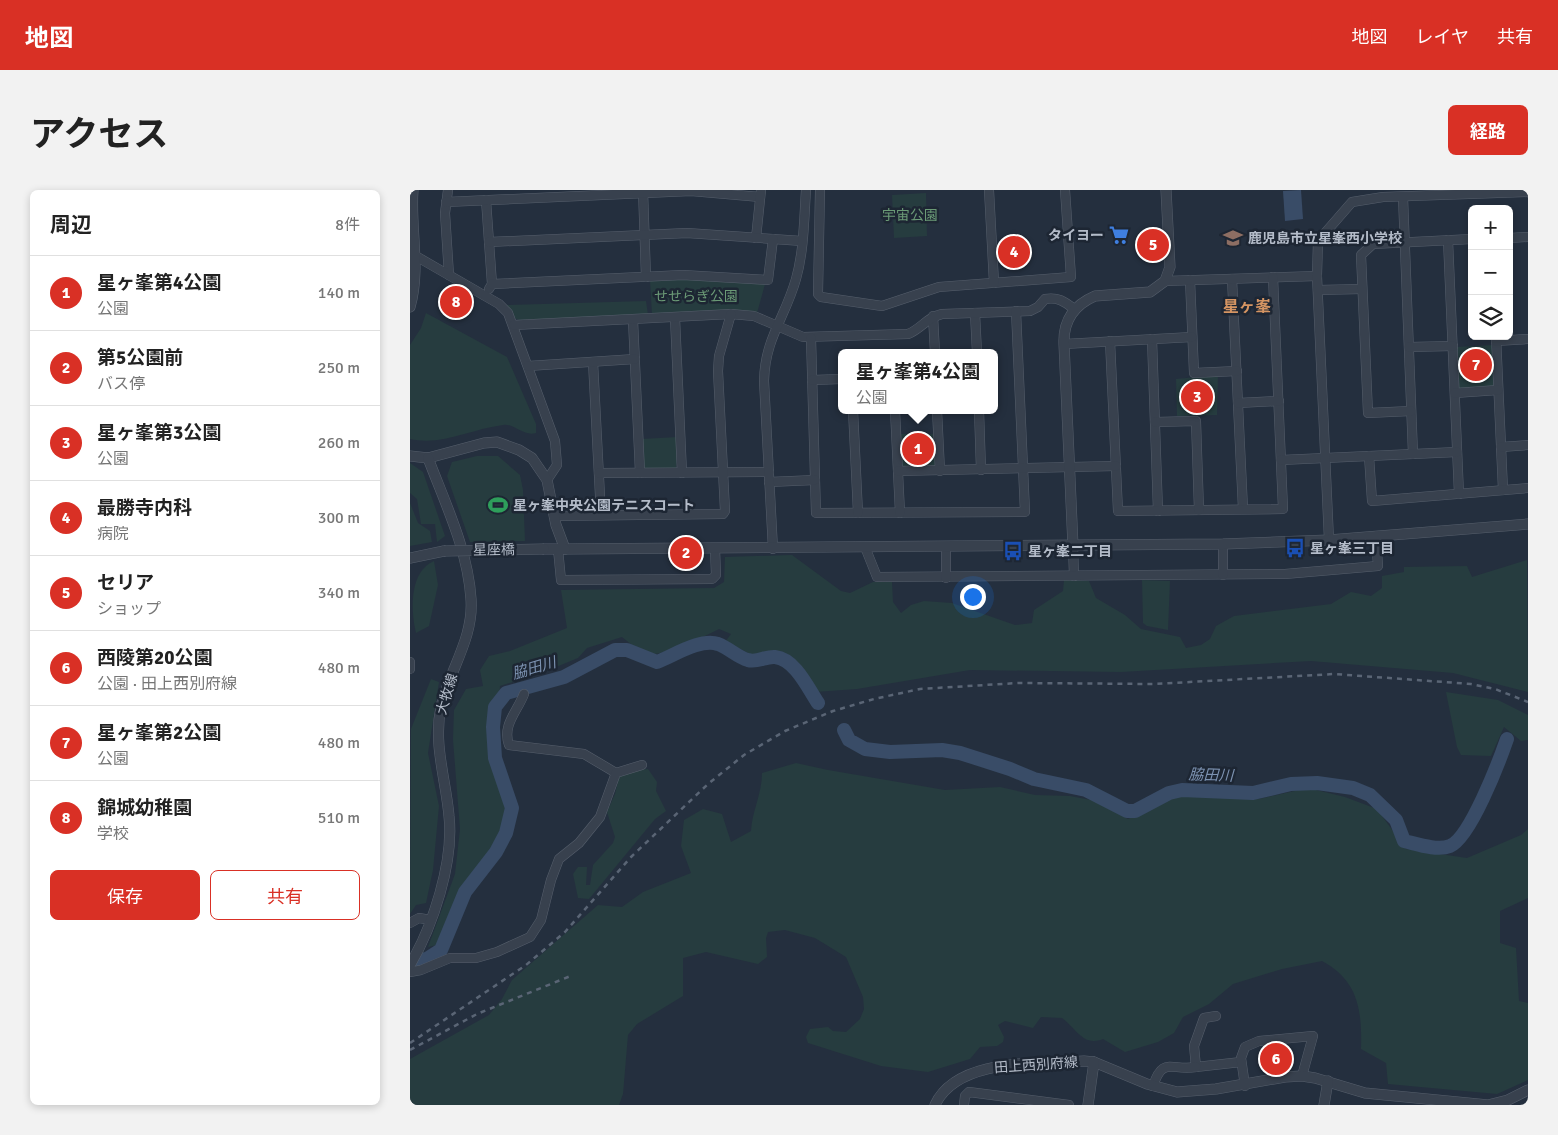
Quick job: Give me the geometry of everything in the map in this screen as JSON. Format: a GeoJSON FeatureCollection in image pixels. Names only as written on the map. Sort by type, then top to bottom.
{"type":"FeatureCollection","features":[{"type":"Feature","properties":{"kind":"street"},"geometry":{"type":"LineString","coordinates":[[410,307],[416,277],[411,213],[413,190]]}},
{"type":"Feature","properties":{"kind":"street"},"geometry":{"type":"LineString","coordinates":[[448,190],[444,213],[449,275]]}},
{"type":"Feature","properties":{"kind":"street"},"geometry":{"type":"LineString","coordinates":[[772,548],[764,368],[768,345],[796,279],[802,241],[806,190]]}},
{"type":"Feature","properties":{"kind":"street"},"geometry":{"type":"LineString","coordinates":[[820,190],[818,294],[821,297],[882,306],[939,286],[1071,277],[1065,190]]}},
{"type":"Feature","properties":{"kind":"street"},"geometry":{"type":"LineString","coordinates":[[989,190],[994,283]]}},
{"type":"Feature","properties":{"kind":"street"},"geometry":{"type":"LineString","coordinates":[[1165,282],[1170,267],[1166,190]]}},
{"type":"Feature","properties":{"kind":"street"},"geometry":{"type":"LineString","coordinates":[[446,202],[602,192],[691,191],[761,194],[756,238]]}},
{"type":"Feature","properties":{"kind":"street"},"geometry":{"type":"LineString","coordinates":[[643,192],[646,277]]}},
{"type":"Feature","properties":{"kind":"street"},"geometry":{"type":"LineString","coordinates":[[1329,540],[1317,276],[1318,241],[1352,202],[1403,197],[1528,192]]}},
{"type":"Feature","properties":{"kind":"street"},"geometry":{"type":"LineString","coordinates":[[1403,197],[1413,454]]}},
{"type":"Feature","properties":{"kind":"street"},"geometry":{"type":"LineString","coordinates":[[484,295],[492,284],[486,200]]}},
{"type":"Feature","properties":{"kind":"street"},"geometry":{"type":"LineString","coordinates":[[489,242],[687,233],[802,241]]}},
{"type":"Feature","properties":{"kind":"street"},"geometry":{"type":"LineString","coordinates":[[1513,238],[1528,237]]}},
{"type":"Feature","properties":{"kind":"street"},"geometry":{"type":"LineString","coordinates":[[492,284],[700,275],[768,280],[773,239]]}},
{"type":"Feature","properties":{"kind":"street"},"geometry":{"type":"LineString","coordinates":[[1411,411],[1368,413],[1360,255],[1372,244],[1468,239]]}},
{"type":"Feature","properties":{"kind":"street"},"geometry":{"type":"LineString","coordinates":[[1448,240],[1459,494]]}},
{"type":"Feature","properties":{"kind":"street"},"geometry":{"type":"LineString","coordinates":[[414,255],[505,309],[514,325],[555,441],[557,465],[547,480]]}},
{"type":"Feature","properties":{"kind":"street"},"geometry":{"type":"LineString","coordinates":[[1074,576],[1064,344],[1065,325],[1074,308],[1095,296],[1150,292],[1165,282],[1317,276]]}},
{"type":"Feature","properties":{"kind":"street"},"geometry":{"type":"LineString","coordinates":[[1110,341],[1118,511],[1283,509],[1273,277]]}},
{"type":"Feature","properties":{"kind":"street"},"geometry":{"type":"LineString","coordinates":[[1232,279],[1242,509]]}},
{"type":"Feature","properties":{"kind":"street"},"geometry":{"type":"LineString","coordinates":[[1190,280],[1194,373],[1236,371]]}},
{"type":"Feature","properties":{"kind":"street"},"geometry":{"type":"LineString","coordinates":[[1318,290],[1362,289]]}},
{"type":"Feature","properties":{"kind":"street"},"geometry":{"type":"LineString","coordinates":[[514,325],[730,314],[754,316],[796,335],[810,338],[908,334],[933,316],[1034,310],[1045,299],[1056,298],[1074,308]]}},
{"type":"Feature","properties":{"kind":"street"},"geometry":{"type":"LineString","coordinates":[[810,338],[816,513],[1025,512],[1016,311]]}},
{"type":"Feature","properties":{"kind":"street"},"geometry":{"type":"LineString","coordinates":[[975,313],[977,349]]}},
{"type":"Feature","properties":{"kind":"street"},"geometry":{"type":"LineString","coordinates":[[554,516],[723,514],[719,356],[730,314]]}},
{"type":"Feature","properties":{"kind":"street"},"geometry":{"type":"LineString","coordinates":[[933,316],[935,349]]}},
{"type":"Feature","properties":{"kind":"street"},"geometry":{"type":"LineString","coordinates":[[675,318],[682,473]]}},
{"type":"Feature","properties":{"kind":"street"},"geometry":{"type":"LineString","coordinates":[[633,320],[640,473]]}},
{"type":"Feature","properties":{"kind":"street"},"geometry":{"type":"LineString","coordinates":[[1064,344],[1192,337]]}},
{"type":"Feature","properties":{"kind":"street"},"geometry":{"type":"LineString","coordinates":[[1152,339],[1158,511]]}},
{"type":"Feature","properties":{"kind":"street"},"geometry":{"type":"LineString","coordinates":[[1513,339],[1528,339]]}},
{"type":"Feature","properties":{"kind":"street"},"geometry":{"type":"LineString","coordinates":[[1496,340],[1503,490]]}},
{"type":"Feature","properties":{"kind":"street"},"geometry":{"type":"LineString","coordinates":[[1409,348],[1453,346]]}},
{"type":"Feature","properties":{"kind":"street"},"geometry":{"type":"LineString","coordinates":[[528,366],[635,359]]}},
{"type":"Feature","properties":{"kind":"street"},"geometry":{"type":"LineString","coordinates":[[593,362],[601,515]]}},
{"type":"Feature","properties":{"kind":"street"},"geometry":{"type":"LineString","coordinates":[[812,380],[838,379]]}},
{"type":"Feature","properties":{"kind":"street"},"geometry":{"type":"LineString","coordinates":[[1455,393],[1498,390]]}},
{"type":"Feature","properties":{"kind":"street"},"geometry":{"type":"LineString","coordinates":[[1238,403],[1279,401]]}},
{"type":"Feature","properties":{"kind":"street"},"geometry":{"type":"LineString","coordinates":[[853,414],[858,513]]}},
{"type":"Feature","properties":{"kind":"street"},"geometry":{"type":"LineString","coordinates":[[895,414],[900,513]]}},
{"type":"Feature","properties":{"kind":"street"},"geometry":{"type":"LineString","coordinates":[[937,414],[940,471]]}},
{"type":"Feature","properties":{"kind":"street"},"geometry":{"type":"LineString","coordinates":[[979,414],[981,470]]}},
{"type":"Feature","properties":{"kind":"street"},"geometry":{"type":"LineString","coordinates":[[1155,422],[1196,421],[1200,510]]}},
{"type":"Feature","properties":{"kind":"street"},"geometry":{"type":"LineString","coordinates":[[410,456],[428,458],[465,447],[497,442],[520,450],[532,458],[547,480],[562,549],[561,580],[712,579],[716,575],[715,549]]}},
{"type":"Feature","properties":{"kind":"street"},"geometry":{"type":"LineString","coordinates":[[1501,447],[1528,446]]}},
{"type":"Feature","properties":{"kind":"street"},"geometry":{"type":"LineString","coordinates":[[1281,460],[1457,452]]}},
{"type":"Feature","properties":{"kind":"street"},"geometry":{"type":"LineString","coordinates":[[1370,456],[1372,501],[1528,488]]}},
{"type":"Feature","properties":{"kind":"street","name":"大牧線"},"geometry":{"type":"LineString","coordinates":[[410,965],[431,920],[443,877],[450,830],[448,804],[438,748],[440,714],[466,640],[472,602],[466,566],[428,458]]}},
{"type":"Feature","properties":{"kind":"street"},"geometry":{"type":"LineString","coordinates":[[898,472],[1116,466]]}},
{"type":"Feature","properties":{"kind":"street"},"geometry":{"type":"LineString","coordinates":[[599,473],[723,472],[815,480]]}},
{"type":"Feature","properties":{"kind":"street","name":"星座橋"},"geometry":{"type":"LineString","coordinates":[[410,558],[444,551],[1223,544],[1329,540],[1528,524]]}},
{"type":"Feature","properties":{"kind":"street"},"geometry":{"type":"LineString","coordinates":[[865,547],[877,578],[1285,574],[1378,566],[1376,536]]}},
{"type":"Feature","properties":{"kind":"street"},"geometry":{"type":"LineString","coordinates":[[1223,544],[1223,574]]}},
{"type":"Feature","properties":{"kind":"street"},"geometry":{"type":"LineString","coordinates":[[946,547],[946,578]]}},
{"type":"Feature","properties":{"kind":"street"},"geometry":{"type":"LineString","coordinates":[[410,662],[410,669]]}},
{"type":"Feature","properties":{"kind":"street"},"geometry":{"type":"LineString","coordinates":[[524,694],[519,707],[507,727],[509,745],[584,754],[616,773],[642,765]]}},
{"type":"Feature","properties":{"kind":"street"},"geometry":{"type":"LineString","coordinates":[[410,972],[421,970],[450,958],[476,958],[497,952],[530,937],[541,920],[556,864],[562,855],[584,838],[600,817],[616,773]]}},
{"type":"Feature","properties":{"kind":"street"},"geometry":{"type":"LineString","coordinates":[[410,923],[419,918],[431,920]]}},
{"type":"Feature","properties":{"kind":"street"},"geometry":{"type":"LineString","coordinates":[[1196,1066],[1194,1046],[1204,1018],[1216,1016]]}},
{"type":"Feature","properties":{"kind":"street"},"geometry":{"type":"LineString","coordinates":[[1245,1086],[1241,1062],[1245,1046],[1259,1041],[1313,1036],[1302,1076]]}},
{"type":"Feature","properties":{"kind":"street","name":"田上西別府線"},"geometry":{"type":"LineString","coordinates":[[935,1105],[945,1091],[980,1070],[1084,1061],[1094,1062],[1152,1086],[1177,1092],[1245,1086],[1285,1077],[1302,1076],[1328,1081],[1365,1093],[1488,1105],[1508,1100],[1528,1090]]}},
{"type":"Feature","properties":{"kind":"street"},"geometry":{"type":"LineString","coordinates":[[1088,1105],[1094,1062]]}},
{"type":"Feature","properties":{"kind":"street"},"geometry":{"type":"LineString","coordinates":[[1152,1086],[1158,1071],[1163,1066],[1196,1066],[1241,1062]]}},
{"type":"Feature","properties":{"kind":"street"},"geometry":{"type":"LineString","coordinates":[[1324,1105],[1328,1081]]}},
{"type":"Feature","properties":{"kind":"street"},"geometry":{"type":"LineString","coordinates":[[964,1105],[965,1096],[969,1092],[1070,1105]]}},
{"type":"Feature","properties":{"kind":"green space","name":"宇宙公園"},"geometry":{"type":"Polygon","coordinates":[[[926,193],[927,236],[894,238],[892,195],[926,193]]]}},
{"type":"Feature","properties":{"kind":"green space","name":"せせらぎ公園"},"geometry":{"type":"Polygon","coordinates":[[[697,278],[765,284],[757,313],[746,311],[652,315],[650,280],[697,278]]]}},
{"type":"Feature","properties":{"kind":"green space"},"geometry":{"type":"Polygon","coordinates":[[[646,301],[648,315],[519,320],[514,318],[506,305],[646,301]]]}},
{"type":"Feature","properties":{"kind":"green space"},"geometry":{"type":"Polygon","coordinates":[[[426,313],[507,357],[536,424],[536,433],[527,433],[511,426],[503,425],[445,439],[422,441],[410,439],[410,345],[421,328],[426,313]]]}},
{"type":"Feature","properties":{"kind":"green space"},"geometry":{"type":"Polygon","coordinates":[[[1493,345],[1495,384],[1493,387],[1461,390],[1458,388],[1456,347],[1493,345]]]}},
{"type":"Feature","properties":{"kind":"green space"},"geometry":{"type":"Polygon","coordinates":[[[1218,375],[1217,415],[1177,416],[1176,379],[1218,375]]]}},
{"type":"Feature","properties":{"kind":"green space"},"geometry":{"type":"Polygon","coordinates":[[[900,434],[935,434],[937,465],[935,467],[905,468],[902,466],[900,434]]]}},
{"type":"Feature","properties":{"kind":"green space"},"geometry":{"type":"Polygon","coordinates":[[[678,437],[676,470],[646,469],[643,467],[642,439],[678,437]]]}},
{"type":"Feature","properties":{"kind":"green space"},"geometry":{"type":"Polygon","coordinates":[[[477,456],[498,456],[520,475],[523,490],[525,541],[470,542],[447,476],[452,462],[477,456]]]}},
{"type":"Feature","properties":{"kind":"green space"},"geometry":{"type":"Polygon","coordinates":[[[410,463],[423,472],[445,536],[437,542],[435,524],[421,524],[417,499],[410,493],[410,463]]]}},
{"type":"Feature","properties":{"kind":"green space"},"geometry":{"type":"Polygon","coordinates":[[[410,503],[418,523],[430,531],[432,542],[410,546],[410,503]]]}},
{"type":"Feature","properties":{"kind":"green space"},"geometry":{"type":"Polygon","coordinates":[[[792,555],[841,591],[850,593],[873,582],[892,582],[893,602],[901,613],[911,605],[924,601],[952,603],[1015,625],[1032,623],[1034,610],[1063,591],[1064,580],[1089,581],[1096,598],[1125,615],[1141,629],[1180,637],[1186,648],[1201,645],[1210,639],[1216,626],[1234,616],[1331,604],[1351,592],[1371,596],[1382,588],[1382,576],[1404,572],[1404,567],[1467,566],[1472,577],[1527,560],[1528,692],[1453,673],[1311,661],[1121,672],[970,670],[857,689],[815,692],[791,656],[780,651],[757,657],[725,642],[731,634],[719,629],[675,648],[653,654],[640,650],[622,637],[587,648],[578,658],[544,672],[500,686],[495,751],[512,788],[516,820],[504,852],[474,876],[447,943],[428,947],[455,874],[460,829],[453,740],[454,710],[466,689],[483,686],[480,670],[489,656],[510,651],[567,628],[561,590],[714,588],[724,582],[725,557],[792,555]]]}},
{"type":"Feature","properties":{"kind":"green space"},"geometry":{"type":"Polygon","coordinates":[[[434,561],[438,585],[429,626],[416,633],[413,602],[416,582],[426,566],[434,561]]]}},
{"type":"Feature","properties":{"kind":"green space"},"geometry":{"type":"Polygon","coordinates":[[[1142,580],[1170,581],[1168,630],[1147,626],[1143,623],[1142,580]]]}},
{"type":"Feature","properties":{"kind":"green space"},"geometry":{"type":"Polygon","coordinates":[[[431,679],[439,682],[428,753],[439,806],[433,870],[426,903],[416,905],[410,914],[411,729],[431,679]]]}},
{"type":"Feature","properties":{"kind":"green space"},"geometry":{"type":"Polygon","coordinates":[[[1446,692],[1498,700],[1528,715],[1528,740],[1521,741],[1504,727],[1491,756],[1461,755],[1457,747],[1446,692]]]}},
{"type":"Feature","properties":{"kind":"green space"},"geometry":{"type":"Polygon","coordinates":[[[796,763],[945,790],[1000,787],[1035,795],[1070,796],[1096,801],[1128,819],[1176,796],[1259,799],[1308,788],[1345,797],[1377,809],[1406,849],[1467,858],[1521,835],[1528,829],[1528,898],[1500,911],[1500,943],[1516,948],[1519,1001],[1528,1003],[1528,1080],[1497,1094],[1388,1084],[1386,1063],[1361,1049],[1361,1022],[1356,998],[1351,988],[1344,978],[1322,961],[1282,969],[1233,984],[1209,1004],[1183,1017],[1174,1033],[1158,1042],[1125,1052],[1103,1039],[1090,1041],[1085,1039],[1062,1018],[1041,1017],[1033,1028],[1005,1021],[998,1025],[1004,1037],[1003,1042],[997,1046],[980,1047],[970,1059],[928,1072],[881,1066],[808,1043],[806,1037],[810,1029],[828,1027],[833,1031],[846,1032],[860,1019],[864,1009],[863,997],[846,957],[815,938],[785,930],[768,932],[766,938],[767,957],[758,964],[706,952],[683,958],[683,996],[637,1024],[628,1035],[623,1094],[619,1105],[410,1105],[410,1059],[489,1015],[502,999],[512,980],[598,905],[622,907],[643,892],[691,873],[681,846],[684,820],[703,809],[722,814],[731,842],[751,831],[762,773],[796,763]]]}},
{"type":"Feature","properties":{"kind":"green space"},"geometry":{"type":"Polygon","coordinates":[[[648,769],[657,782],[656,791],[666,811],[655,819],[589,899],[578,898],[573,874],[578,867],[587,867],[586,885],[590,885],[593,865],[613,843],[615,837],[607,812],[615,794],[619,777],[637,770],[648,769]]]}},
{"type":"Feature","properties":{"kind":"green space"},"geometry":{"type":"Polygon","coordinates":[[[1285,1043],[1289,1073],[1267,1077],[1263,1044],[1285,1043]]]}},
{"type":"Feature","properties":{"kind":"water"},"geometry":{"type":"Polygon","coordinates":[[[1301,190],[1303,219],[1285,221],[1283,191],[1301,190]]]}},
{"type":"Feature","properties":{"kind":"waterway","name":"脇田川"},"geometry":{"type":"LineString","coordinates":[[410,961],[427,959],[441,950],[465,892],[496,852],[506,833],[512,808],[495,758],[493,727],[495,707],[506,693],[564,677],[615,650],[627,650],[657,662],[695,645],[711,643],[718,644],[748,660],[755,661],[772,657],[782,659],[795,668],[818,703]]}},
{"type":"Feature","properties":{"kind":"waterway","name":"脇田川"},"geometry":{"type":"LineString","coordinates":[[844,730],[849,740],[865,749],[890,752],[942,750],[960,753],[1034,779],[1086,790],[1127,811],[1135,811],[1169,793],[1182,790],[1253,793],[1291,784],[1317,783],[1353,788],[1370,795],[1396,820],[1404,841],[1439,848],[1450,846],[1458,840],[1475,815],[1507,739]]}},
{"type":"Feature","properties":{"kind":"railway"},"geometry":{"type":"LineString","coordinates":[[410,1043],[526,965],[565,932],[631,857],[708,784],[744,755],[785,731],[833,711],[874,699],[920,689],[1018,683],[1154,684],[1334,674],[1471,684],[1495,689],[1528,702]]}},
{"type":"Feature","properties":{"kind":"railway"},"geometry":{"type":"LineString","coordinates":[[410,1050],[477,1014],[573,975]]}},
{"type":"Feature","properties":{"kind":"place","name":"タイヨー"},"geometry":{"type":"Point","coordinates":[1119,235]}},
{"type":"Feature","properties":{"kind":"place","name":"鹿児島市立星峯西小学校"},"geometry":{"type":"Point","coordinates":[1233,238]}},
{"type":"Feature","properties":{"kind":"place","name":"セリア"},"geometry":{"type":"Point","coordinates":[1153,245]}},
{"type":"Feature","properties":{"kind":"place","name":"最勝寺内科"},"geometry":{"type":"Point","coordinates":[1014,252]}},
{"type":"Feature","properties":{"kind":"place","name":"錦城幼稚園"},"geometry":{"type":"Point","coordinates":[456,302]}},
{"type":"Feature","properties":{"kind":"place","name":"星ヶ峯第2公園"},"geometry":{"type":"Point","coordinates":[1476,365]}},
{"type":"Feature","properties":{"kind":"place","name":"星ヶ峯第3公園"},"geometry":{"type":"Point","coordinates":[1197,397]}},
{"type":"Feature","properties":{"kind":"place","name":"星ヶ峯第4公園"},"geometry":{"type":"Point","coordinates":[918,449]}},
{"type":"Feature","properties":{"kind":"place","name":"星ヶ峯中央公園テニスコート"},"geometry":{"type":"Point","coordinates":[498,505]}},
{"type":"Feature","properties":{"kind":"place","name":"星ヶ峯三丁目"},"geometry":{"type":"Point","coordinates":[1295,548]}},
{"type":"Feature","properties":{"kind":"place","name":"星ヶ峯二丁目"},"geometry":{"type":"Point","coordinates":[1013,551]}},
{"type":"Feature","properties":{"kind":"place","name":"第5公園前"},"geometry":{"type":"Point","coordinates":[686,553]}},
{"type":"Feature","properties":{"kind":"place","name":"西陵第20公園"},"geometry":{"type":"Point","coordinates":[1276,1059]}},
{"type":"Feature","properties":{"kind":"district","name":"星ヶ峯"},"geometry":{"type":"Point","coordinates":[1247,307]}}]}
